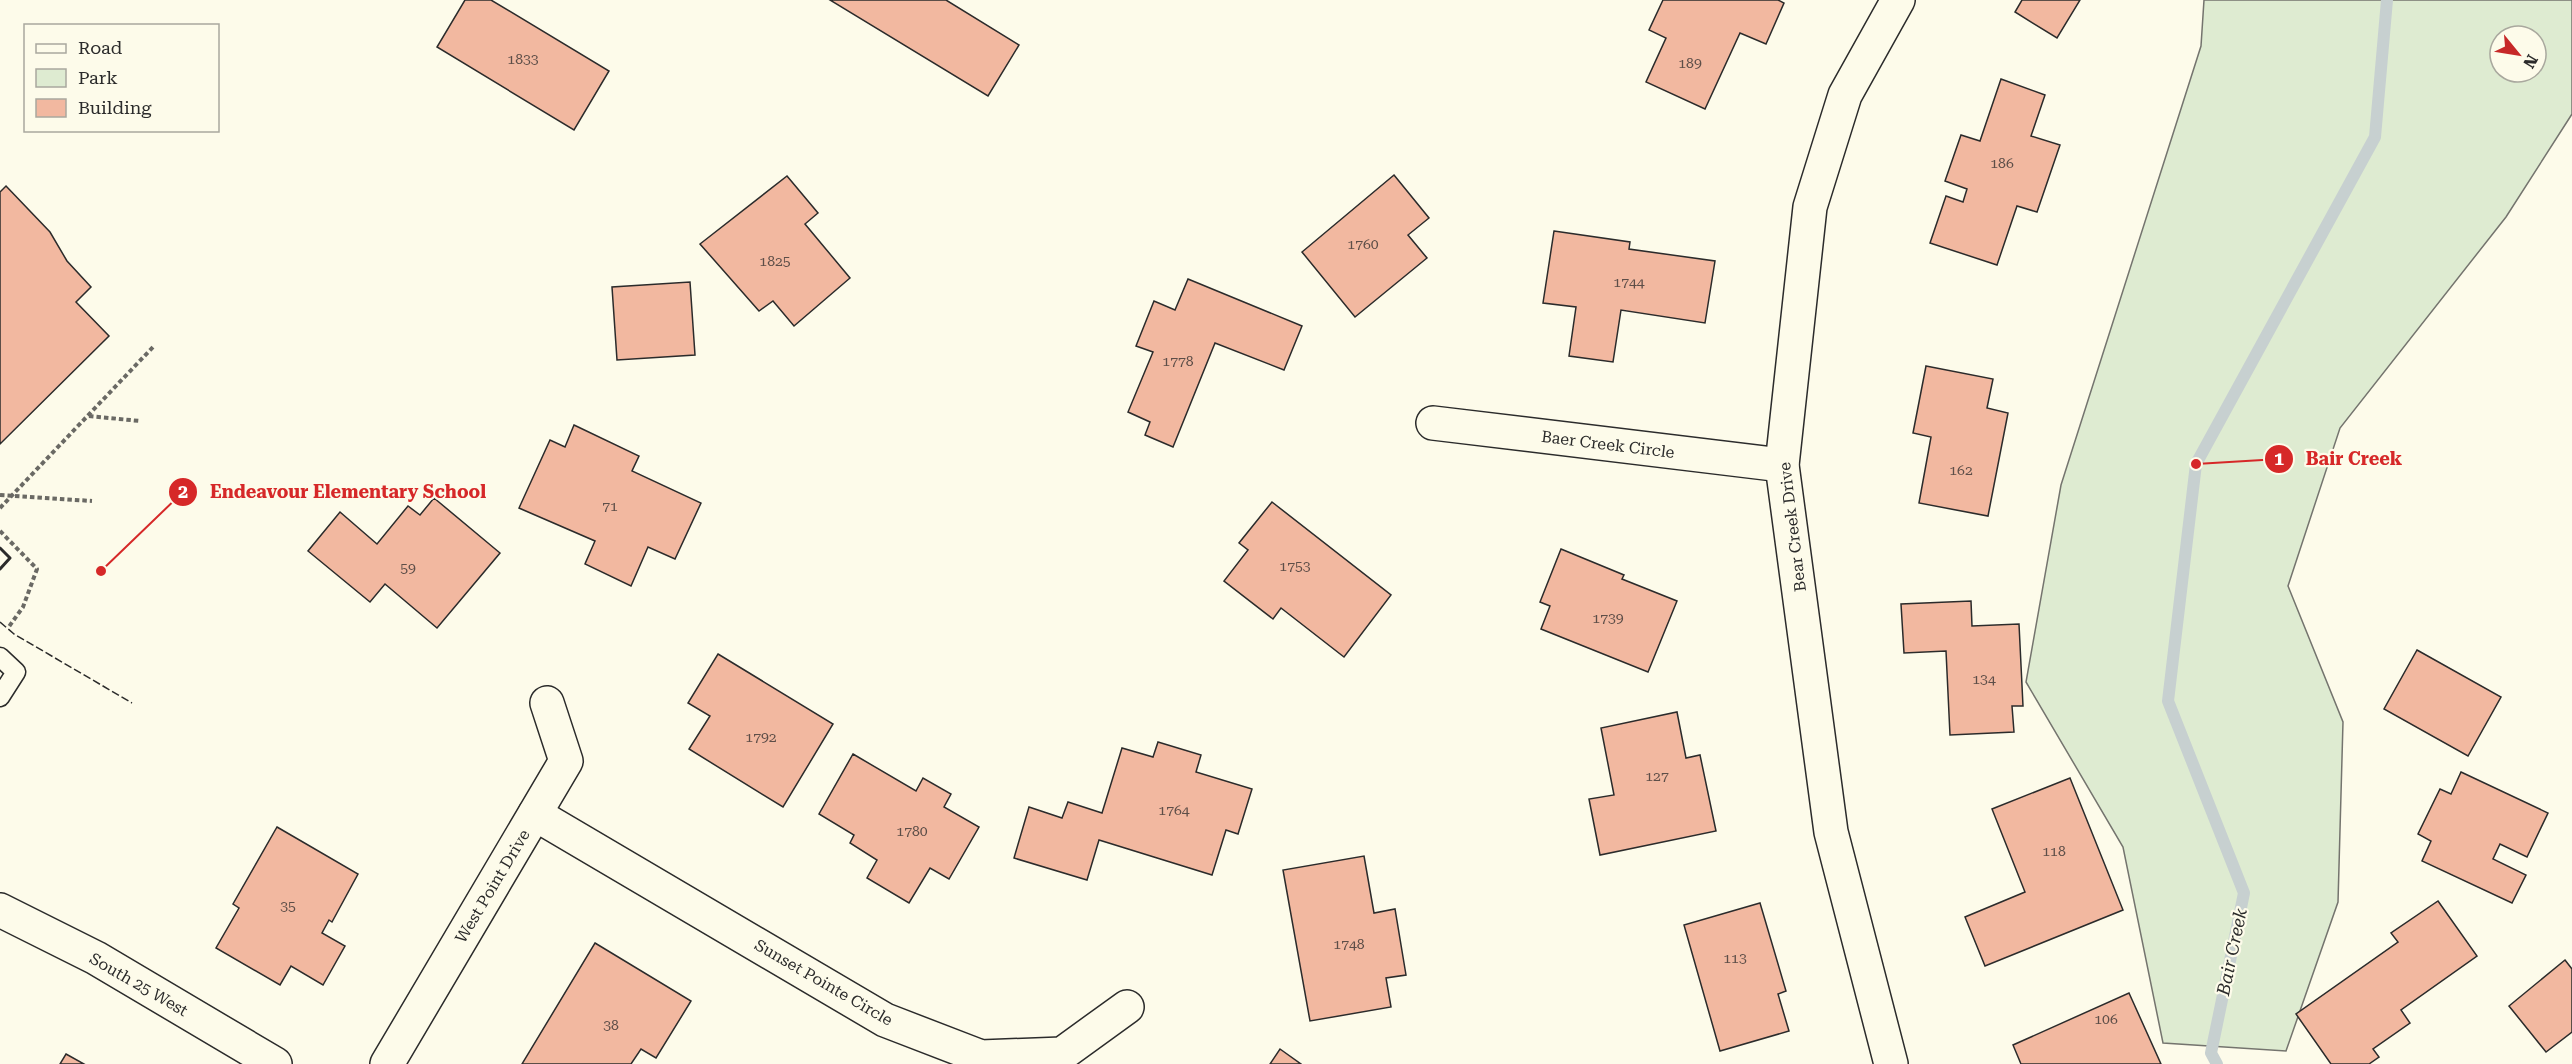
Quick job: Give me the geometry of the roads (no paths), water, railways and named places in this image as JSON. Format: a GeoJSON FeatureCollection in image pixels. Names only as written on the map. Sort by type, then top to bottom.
{"type":"FeatureCollection","features":[{"type":"Feature","properties":{"kind":"street","name":"Bear Creek Drive"},"geometry":{"type":"LineString","coordinates":[[1891,1064],[1832,832],[1782,465],[1810,207],[1845,95],[1898,0]]}},
{"type":"Feature","properties":{"kind":"street","name":"Baer Creek Circle"},"geometry":{"type":"LineString","coordinates":[[1433,423],[1782,465]]}},
{"type":"Feature","properties":{"kind":"street","name":"West Point Drive"},"geometry":{"type":"LineString","coordinates":[[387,1064],[566,761],[547,703]]}},
{"type":"Feature","properties":{"kind":"street","name":"Sunset Pointe Circle"},"geometry":{"type":"LineString","coordinates":[[535,814],[885,1020],[981,1056],[1062,1054],[1127,1007]]}},
{"type":"Feature","properties":{"kind":"street","name":"South 25 West"},"geometry":{"type":"LineString","coordinates":[[0,910],[96,958],[275,1064]]}},
{"type":"Feature","properties":{"kind":"lane"},"geometry":{"type":"LineString","coordinates":[[0,657],[16,672],[0,697]]}},
{"type":"Feature","properties":{"kind":"waterway","name":"Bair Creek"},"geometry":{"type":"LineString","coordinates":[[2217,1064],[2211,1053],[2244,893],[2168,701],[2196,464],[2375,137],[2387,0]]}},
{"type":"Feature","properties":{"kind":"place","name":"Bair Creek"},"geometry":{"type":"Point","coordinates":[2196,464]}},
{"type":"Feature","properties":{"kind":"place","name":"Endeavour Elementary School"},"geometry":{"type":"Point","coordinates":[101,571]}}]}
